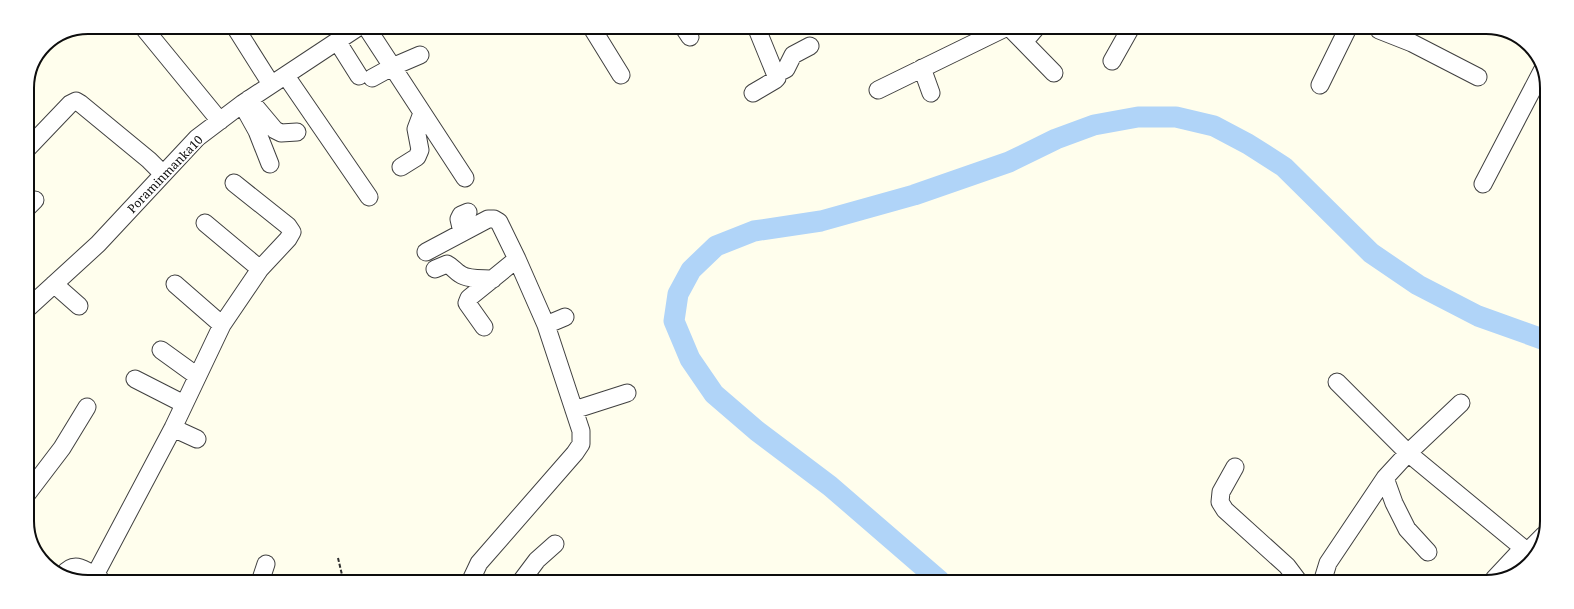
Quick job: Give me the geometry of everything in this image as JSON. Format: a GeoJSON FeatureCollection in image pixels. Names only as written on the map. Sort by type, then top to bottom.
{"type":"FeatureCollection","features":[{"type":"Feature","properties":{"kind":"street"},"geometry":{"type":"LineString","coordinates":[[149,34],[220,121]]}},
{"type":"Feature","properties":{"kind":"street"},"geometry":{"type":"LineString","coordinates":[[239,34],[271,84]]}},
{"type":"Feature","properties":{"kind":"street","name":"Poraminmanka10"},"geometry":{"type":"LineString","coordinates":[[34,303],[98,244],[197,138],[246,101],[286,76],[347,34]]}},
{"type":"Feature","properties":{"kind":"street"},"geometry":{"type":"LineString","coordinates":[[371,34],[465,178]]}},
{"type":"Feature","properties":{"kind":"street"},"geometry":{"type":"LineString","coordinates":[[596,34],[621,75]]}},
{"type":"Feature","properties":{"kind":"street"},"geometry":{"type":"LineString","coordinates":[[753,93],[777,78],[759,34]]}},
{"type":"Feature","properties":{"kind":"street"},"geometry":{"type":"LineString","coordinates":[[878,90],[993,34]]}},
{"type":"Feature","properties":{"kind":"street"},"geometry":{"type":"LineString","coordinates":[[1112,61],[1127,34]]}},
{"type":"Feature","properties":{"kind":"street"},"geometry":{"type":"LineString","coordinates":[[1320,86],[1345,34]]}},
{"type":"Feature","properties":{"kind":"street"},"geometry":{"type":"LineString","coordinates":[[1402,34],[1414,36],[1478,77]]}},
{"type":"Feature","properties":{"kind":"street"},"geometry":{"type":"LineString","coordinates":[[1030,35],[1054,73]]}},
{"type":"Feature","properties":{"kind":"street"},"geometry":{"type":"LineString","coordinates":[[337,41],[366,77],[420,55]]}},
{"type":"Feature","properties":{"kind":"street"},"geometry":{"type":"LineString","coordinates":[[776,74],[786,69],[793,55],[810,46]]}},
{"type":"Feature","properties":{"kind":"street"},"geometry":{"type":"LineString","coordinates":[[922,68],[931,93]]}},
{"type":"Feature","properties":{"kind":"street"},"geometry":{"type":"LineString","coordinates":[[286,76],[369,197]]}},
{"type":"Feature","properties":{"kind":"street"},"geometry":{"type":"LineString","coordinates":[[1483,184],[1539,77]]}},
{"type":"Feature","properties":{"kind":"street"},"geometry":{"type":"LineString","coordinates":[[34,143],[70,104],[76,101],[149,160],[163,174]]}},
{"type":"Feature","properties":{"kind":"street"},"geometry":{"type":"LineString","coordinates":[[246,101],[275,130],[281,133],[297,132]]}},
{"type":"Feature","properties":{"kind":"street"},"geometry":{"type":"LineString","coordinates":[[246,101],[270,164]]}},
{"type":"Feature","properties":{"kind":"street"},"geometry":{"type":"LineString","coordinates":[[401,167],[417,156],[420,150],[416,129],[422,113]]}},
{"type":"Feature","properties":{"kind":"street"},"geometry":{"type":"LineString","coordinates":[[98,575],[173,428],[222,325],[260,269],[288,239],[292,232],[288,226],[234,183]]}},
{"type":"Feature","properties":{"kind":"street"},"geometry":{"type":"LineString","coordinates":[[462,232],[459,219],[461,215],[468,212]]}},
{"type":"Feature","properties":{"kind":"street"},"geometry":{"type":"LineString","coordinates":[[426,252],[488,219],[494,219],[499,222],[546,325],[581,431],[581,444],[575,453],[479,563],[473,575]]}},
{"type":"Feature","properties":{"kind":"street"},"geometry":{"type":"LineString","coordinates":[[205,223],[260,269]]}},
{"type":"Feature","properties":{"kind":"street"},"geometry":{"type":"LineString","coordinates":[[484,327],[467,303],[469,298],[517,259]]}},
{"type":"Feature","properties":{"kind":"street"},"geometry":{"type":"LineString","coordinates":[[435,269],[447,264],[460,275],[493,279]]}},
{"type":"Feature","properties":{"kind":"street"},"geometry":{"type":"LineString","coordinates":[[54,284],[79,306]]}},
{"type":"Feature","properties":{"kind":"street"},"geometry":{"type":"LineString","coordinates":[[175,284],[222,325]]}},
{"type":"Feature","properties":{"kind":"street"},"geometry":{"type":"LineString","coordinates":[[546,325],[565,317]]}},
{"type":"Feature","properties":{"kind":"street"},"geometry":{"type":"LineString","coordinates":[[161,350],[198,376]]}},
{"type":"Feature","properties":{"kind":"street"},"geometry":{"type":"LineString","coordinates":[[135,379],[184,404]]}},
{"type":"Feature","properties":{"kind":"street"},"geometry":{"type":"LineString","coordinates":[[1337,382],[1408,453],[1527,552],[1504,572]]}},
{"type":"Feature","properties":{"kind":"street"},"geometry":{"type":"LineString","coordinates":[[574,410],[627,393]]}},
{"type":"Feature","properties":{"kind":"street"},"geometry":{"type":"LineString","coordinates":[[1324,575],[1328,563],[1385,478],[1408,453],[1461,403]]}},
{"type":"Feature","properties":{"kind":"street"},"geometry":{"type":"LineString","coordinates":[[34,485],[62,448],[88,407]]}},
{"type":"Feature","properties":{"kind":"street"},"geometry":{"type":"LineString","coordinates":[[173,428],[197,439]]}},
{"type":"Feature","properties":{"kind":"street"},"geometry":{"type":"LineString","coordinates":[[1235,467],[1221,492],[1220,502],[1225,510],[1287,566],[1293,575]]}},
{"type":"Feature","properties":{"kind":"street"},"geometry":{"type":"LineString","coordinates":[[1385,478],[1394,503],[1407,529],[1428,552]]}},
{"type":"Feature","properties":{"kind":"street"},"geometry":{"type":"LineString","coordinates":[[526,575],[537,560],[555,544]]}},
{"type":"Feature","properties":{"kind":"street"},"geometry":{"type":"LineString","coordinates":[[66,570],[74,566],[81,568],[92,575]]}},
{"type":"Feature","properties":{"kind":"path"},"geometry":{"type":"LineString","coordinates":[[338,558],[342,575]]}},
{"type":"Feature","properties":{"kind":"waterway"},"geometry":{"type":"LineString","coordinates":[[933,575],[830,486],[757,431],[714,394],[690,359],[674,321],[678,294],[691,270],[716,246],[754,231],[821,221],[914,195],[1009,162],[1056,139],[1094,125],[1138,117],[1176,117],[1214,126],[1248,144],[1284,167],[1371,253],[1418,285],[1478,316],[1540,338]]}}]}
